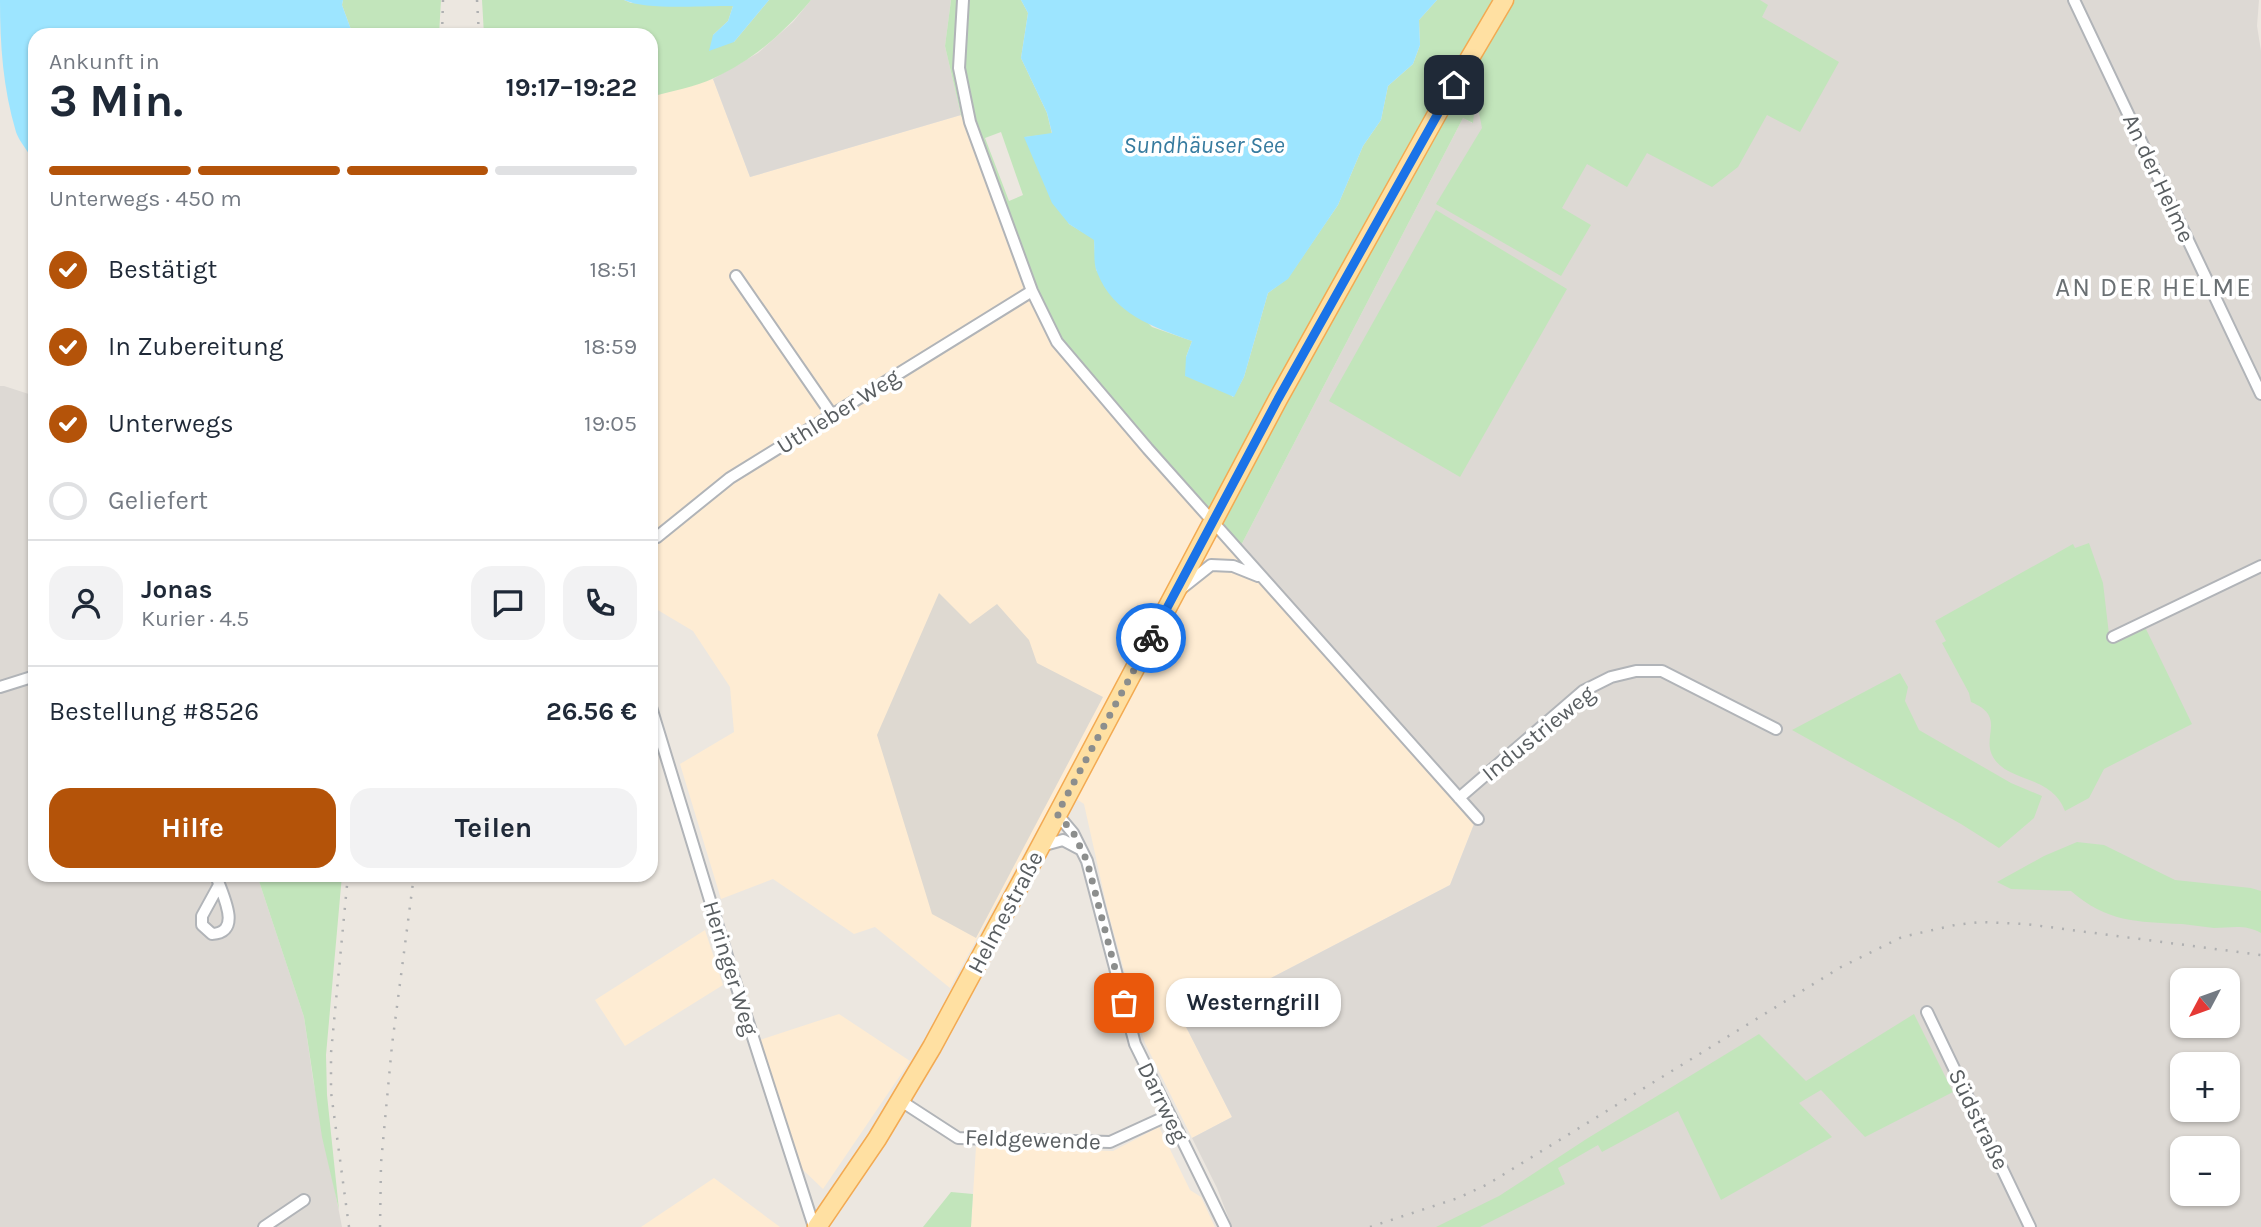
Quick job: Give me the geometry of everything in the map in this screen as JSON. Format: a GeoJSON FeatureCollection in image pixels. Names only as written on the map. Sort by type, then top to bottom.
{"type":"FeatureCollection","features":[{"type":"Feature","properties":{"kind":"main road","name":"Helmestraße"},"geometry":{"type":"LineString","coordinates":[[815,1227],[901,1101],[1041,846],[1278,399],[1504,0]]}},
{"type":"Feature","properties":{"kind":"street"},"geometry":{"type":"LineString","coordinates":[[962,0],[959,68],[970,122],[1032,291],[1057,342],[1212,521]]}},
{"type":"Feature","properties":{"kind":"street","name":"An der Helme"},"geometry":{"type":"LineString","coordinates":[[2074,0],[2261,394]]}},
{"type":"Feature","properties":{"kind":"street"},"geometry":{"type":"LineString","coordinates":[[736,276],[832,415]]}},
{"type":"Feature","properties":{"kind":"street","name":"Uthleber Weg"},"geometry":{"type":"LineString","coordinates":[[658,536],[730,478],[1032,291]]}},
{"type":"Feature","properties":{"kind":"street","name":"Industrieweg"},"geometry":{"type":"LineString","coordinates":[[1212,521],[1478,819]]}},
{"type":"Feature","properties":{"kind":"street","name":"Industrieweg"},"geometry":{"type":"LineString","coordinates":[[1175,594],[1211,565],[1233,566],[1262,577]]}},
{"type":"Feature","properties":{"kind":"street"},"geometry":{"type":"LineString","coordinates":[[2113,637],[2261,566]]}},
{"type":"Feature","properties":{"kind":"street","name":"Industrieweg"},"geometry":{"type":"LineString","coordinates":[[1459,798],[1583,691],[1611,677],[1636,671],[1662,671],[1776,729]]}},
{"type":"Feature","properties":{"kind":"street"},"geometry":{"type":"LineString","coordinates":[[0,687],[28,678]]}},
{"type":"Feature","properties":{"kind":"street","name":"Heringer Weg"},"geometry":{"type":"LineString","coordinates":[[658,730],[731,969],[815,1227]]}},
{"type":"Feature","properties":{"kind":"street","name":"Darrweg"},"geometry":{"type":"LineString","coordinates":[[1057,814],[1073,832],[1090,873],[1135,1044],[1224,1227]]}},
{"type":"Feature","properties":{"kind":"street"},"geometry":{"type":"LineString","coordinates":[[1041,846],[1063,840],[1082,850]]}},
{"type":"Feature","properties":{"kind":"street","name":"Südstraße"},"geometry":{"type":"LineString","coordinates":[[1927,1012],[2030,1227]]}},
{"type":"Feature","properties":{"kind":"street","name":"Feldgewende"},"geometry":{"type":"LineString","coordinates":[[901,1101],[958,1138],[1110,1142],[1169,1115]]}},
{"type":"Feature","properties":{"kind":"street"},"geometry":{"type":"LineString","coordinates":[[264,1227],[304,1200]]}},
{"type":"Feature","properties":{"kind":"shaded area"},"geometry":{"type":"Polygon","coordinates":[[[811,0],[951,0],[945,46],[961,115],[750,177],[713,79],[758,53],[793,22],[811,0]]]}},
{"type":"Feature","properties":{"kind":"shaded area"},"geometry":{"type":"Polygon","coordinates":[[[1532,0],[2259,0],[2261,1227],[1232,1227],[1217,1188],[1192,1138],[1232,1117],[1184,1023],[1450,885],[1474,824],[1236,555],[1463,118],[1472,123],[1477,94],[1532,0]]]}},
{"type":"Feature","properties":{"kind":"shaded area"},"geometry":{"type":"Polygon","coordinates":[[[713,79],[750,177],[961,115],[1020,275],[1078,377],[1474,824],[1450,885],[1184,1023],[1232,1117],[1192,1138],[1145,1043],[1139,1025],[1108,912],[1084,804],[1060,788],[950,988],[875,927],[854,934],[773,879],[721,899],[680,764],[734,732],[730,687],[693,631],[658,610],[658,95],[713,79]]]}},
{"type":"Feature","properties":{"kind":"shaded area"},"geometry":{"type":"Polygon","coordinates":[[[0,386],[4,386],[28,394],[28,882],[259,882],[304,1017],[313,1079],[342,1227],[0,1227],[0,386]]]}},
{"type":"Feature","properties":{"kind":"shaded area"},"geometry":{"type":"Polygon","coordinates":[[[939,593],[970,624],[997,604],[1029,640],[1037,663],[1103,697],[976,938],[932,914],[877,735],[939,593]]]}},
{"type":"Feature","properties":{"kind":"shaded area"},"geometry":{"type":"Polygon","coordinates":[[[705,930],[723,985],[625,1046],[595,1000],[705,930]]]}},
{"type":"Feature","properties":{"kind":"shaded area"},"geometry":{"type":"Polygon","coordinates":[[[839,1014],[910,1061],[823,1189],[799,1166],[760,1040],[839,1014]]]}},
{"type":"Feature","properties":{"kind":"shaded area"},"geometry":{"type":"Polygon","coordinates":[[[1159,1127],[1190,1190],[1201,1197],[1215,1227],[971,1227],[976,1147],[1113,1151],[1159,1127]]]}},
{"type":"Feature","properties":{"kind":"shaded area"},"geometry":{"type":"Polygon","coordinates":[[[714,1178],[780,1227],[641,1227],[714,1178]]]}},
{"type":"Feature","properties":{"kind":"green space"},"geometry":{"type":"Polygon","coordinates":[[[343,0],[441,0],[439,28],[350,28],[342,5],[343,0]]]}},
{"type":"Feature","properties":{"kind":"green space"},"geometry":{"type":"Polygon","coordinates":[[[482,0],[624,0],[631,3],[733,6],[728,21],[713,35],[734,42],[769,0],[811,0],[790,24],[742,63],[707,81],[658,95],[658,28],[484,28],[482,0]]]}},
{"type":"Feature","properties":{"kind":"green space"},"geometry":{"type":"Polygon","coordinates":[[[951,0],[1021,0],[1028,13],[1021,58],[1047,113],[1052,134],[1025,137],[1069,224],[1094,239],[1096,270],[1152,327],[1192,341],[1186,357],[1233,397],[1244,377],[1268,293],[1288,278],[1338,205],[1363,146],[1381,120],[1388,86],[1413,64],[1420,45],[1419,20],[1437,0],[1760,0],[1768,5],[1762,17],[1839,62],[1800,132],[1767,115],[1738,167],[1712,187],[1647,153],[1627,187],[1587,164],[1562,208],[1591,225],[1561,276],[1436,204],[1482,128],[1476,97],[1473,123],[1463,118],[1236,555],[1078,377],[1048,338],[1020,275],[961,115],[945,46],[951,0]],[[1001,132],[985,138],[1009,201],[1023,195],[1001,132]]]}},
{"type":"Feature","properties":{"kind":"green space"},"geometry":{"type":"Polygon","coordinates":[[[1436,210],[1567,289],[1460,477],[1329,401],[1436,210]]]}},
{"type":"Feature","properties":{"kind":"green space"},"geometry":{"type":"Polygon","coordinates":[[[2089,543],[2103,583],[2110,643],[2145,627],[2192,724],[2104,769],[2089,798],[2065,811],[2059,799],[2050,791],[2009,771],[1993,757],[1990,749],[1991,720],[1982,708],[1971,702],[1969,693],[1942,643],[1946,641],[1935,621],[2073,544],[2075,548],[2089,543]]]}},
{"type":"Feature","properties":{"kind":"green space"},"geometry":{"type":"Polygon","coordinates":[[[1900,673],[1908,687],[1905,701],[1919,730],[2011,783],[2042,796],[2034,818],[1999,848],[1792,730],[1900,673]]]}},
{"type":"Feature","properties":{"kind":"green space"},"geometry":{"type":"Polygon","coordinates":[[[2077,842],[2104,845],[2175,880],[2261,891],[2261,933],[2244,927],[2214,928],[2136,921],[2097,909],[2071,891],[2011,889],[1997,882],[2044,856],[2077,842]]]}},
{"type":"Feature","properties":{"kind":"green space"},"geometry":{"type":"Polygon","coordinates":[[[259,882],[341,882],[326,1055],[327,1095],[339,1210],[322,1137],[304,1017],[259,882]]]}},
{"type":"Feature","properties":{"kind":"green space"},"geometry":{"type":"Polygon","coordinates":[[[1914,1014],[1953,1092],[1865,1137],[1821,1090],[1799,1103],[1832,1137],[1721,1200],[1678,1111],[1602,1152],[1598,1145],[1558,1168],[1565,1184],[1480,1227],[1436,1227],[1499,1196],[1588,1138],[1759,1034],[1806,1081],[1914,1014]]]}},
{"type":"Feature","properties":{"kind":"green space"},"geometry":{"type":"Polygon","coordinates":[[[951,1192],[973,1194],[971,1227],[923,1227],[951,1192]]]}},
{"type":"Feature","properties":{"kind":"water"},"geometry":{"type":"Polygon","coordinates":[[[0,0],[343,0],[342,5],[350,28],[28,28],[28,153],[16,132],[5,83],[0,0]]]}},
{"type":"Feature","properties":{"kind":"water"},"geometry":{"type":"Polygon","coordinates":[[[624,0],[769,0],[734,42],[709,51],[713,35],[728,21],[733,6],[661,6],[624,0]]]}},
{"type":"Feature","properties":{"kind":"water","name":"Sundhäuser See"},"geometry":{"type":"Polygon","coordinates":[[[1021,0],[1437,0],[1419,20],[1420,45],[1413,64],[1388,86],[1381,120],[1363,146],[1338,205],[1288,279],[1268,293],[1244,377],[1234,397],[1185,376],[1186,357],[1192,341],[1149,324],[1113,299],[1096,268],[1094,240],[1069,224],[1052,203],[1024,137],[1052,133],[1047,113],[1021,58],[1028,13],[1021,0]]]}},
{"type":"Feature","properties":{"kind":"railway"},"geometry":{"type":"LineString","coordinates":[[442,28],[443,0]]}},
{"type":"Feature","properties":{"kind":"railway"},"geometry":{"type":"LineString","coordinates":[[477,0],[479,28]]}},
{"type":"Feature","properties":{"kind":"railway"},"geometry":{"type":"LineString","coordinates":[[347,882],[331,1053],[331,1092],[349,1227]]}},
{"type":"Feature","properties":{"kind":"railway"},"geometry":{"type":"LineString","coordinates":[[380,1227],[381,1163],[392,1045],[413,882]]}},
{"type":"Feature","properties":{"kind":"railway"},"geometry":{"type":"LineString","coordinates":[[1370,1227],[1458,1198],[1488,1184],[1841,967],[1902,937],[1980,922],[2026,924],[2261,955]]}},
{"type":"Feature","properties":{"kind":"way so far"},"geometry":{"type":"LineString","coordinates":[[1124,1003],[1087,861],[1073,832],[1057,814],[1151,638]]}},
{"type":"Feature","properties":{"kind":"place","name":"Westerngrill"},"geometry":{"type":"Point","coordinates":[1124,1003]}},
{"type":"Feature","properties":{"kind":"district","name":"AN DER HELME"},"geometry":{"type":"Point","coordinates":[2154,287]}},
{"type":"Feature","properties":{"kind":"route"},"geometry":{"type":"LineString","coordinates":[[1151,638],[1278,399],[1454,85]]}}]}
